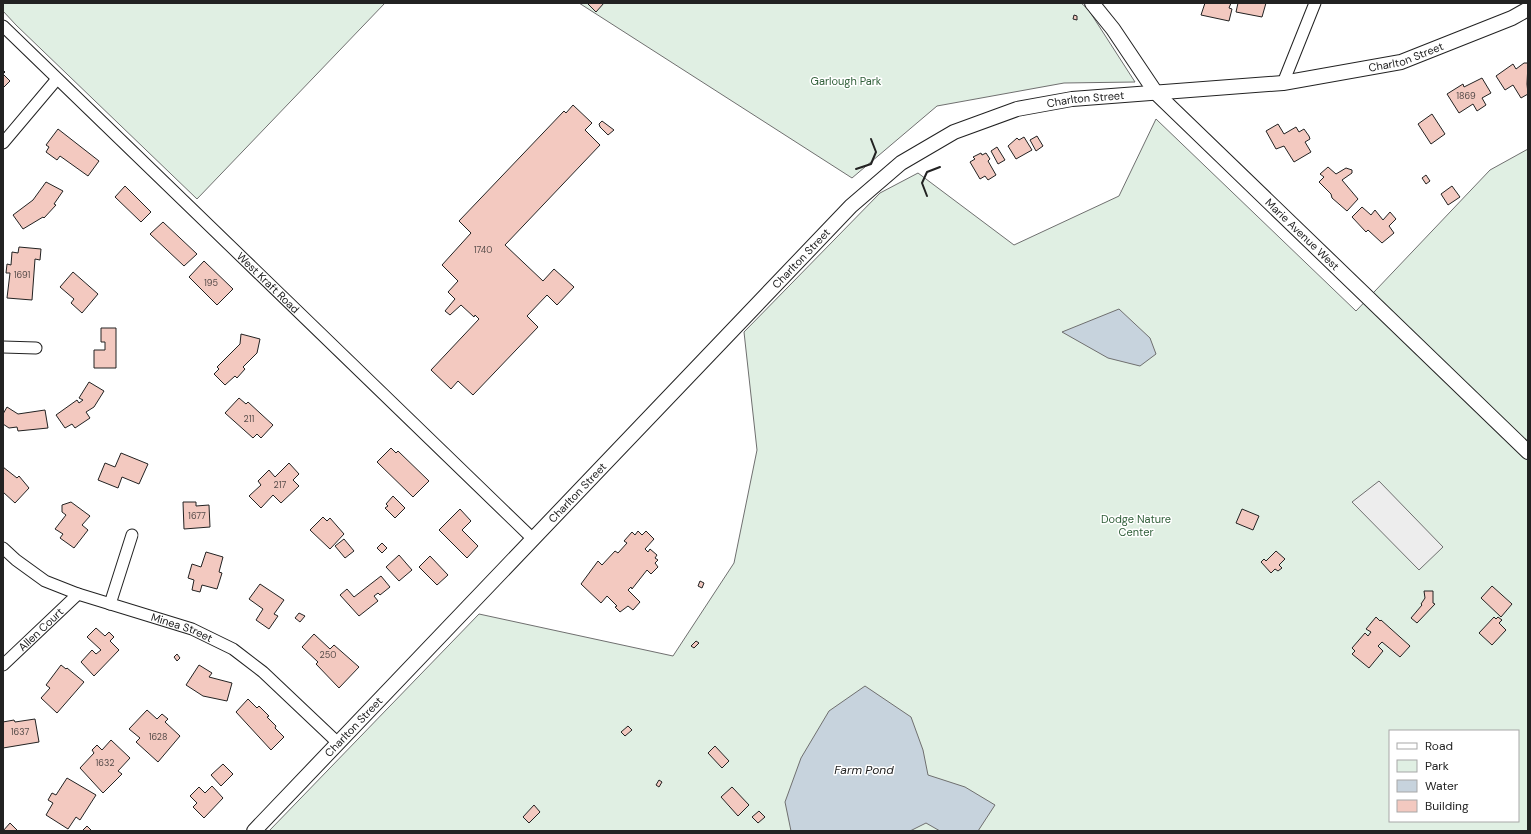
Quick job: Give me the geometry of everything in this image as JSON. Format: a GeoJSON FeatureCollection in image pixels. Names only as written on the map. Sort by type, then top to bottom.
{"type":"FeatureCollection","features":[{"type":"Feature","properties":{"kind":"street","name":"Marie Avenue West"},"geometry":{"type":"LineString","coordinates":[[1092,3],[1113,29],[1156,93],[1528,452]]}},
{"type":"Feature","properties":{"kind":"street"},"geometry":{"type":"LineString","coordinates":[[1283,83],[1315,3]]}},
{"type":"Feature","properties":{"kind":"street","name":"Charlton Street"},"geometry":{"type":"LineString","coordinates":[[254,831],[851,206],[901,163],[954,132],[1017,109],[1072,99],[1283,83],[1401,62],[1512,18],[1528,9]]}},
{"type":"Feature","properties":{"kind":"street","name":"West Kraft Road"},"geometry":{"type":"LineString","coordinates":[[3,26],[533,539]]}},
{"type":"Feature","properties":{"kind":"street"},"geometry":{"type":"LineString","coordinates":[[3,143],[57,79]]}},
{"type":"Feature","properties":{"kind":"street"},"geometry":{"type":"LineString","coordinates":[[3,347],[36,348]]}},
{"type":"Feature","properties":{"kind":"street"},"geometry":{"type":"LineString","coordinates":[[110,604],[132,534]]}},
{"type":"Feature","properties":{"kind":"street","name":"Minea Street"},"geometry":{"type":"LineString","coordinates":[[3,548],[16,560],[45,581],[78,594],[192,629],[233,649],[263,672],[338,743]]}},
{"type":"Feature","properties":{"kind":"street","name":"Allen Court"},"geometry":{"type":"LineString","coordinates":[[3,665],[78,594]]}},
{"type":"Feature","properties":{"kind":"green space"},"geometry":{"type":"Polygon","coordinates":[[[3,3],[385,3],[197,199],[16,25],[3,11],[3,3]]]}},
{"type":"Feature","properties":{"kind":"green space","name":"Garlough Park"},"geometry":{"type":"Polygon","coordinates":[[[579,3],[1081,3],[1088,9],[1135,82],[1064,83],[937,106],[852,178],[579,3]]]}},
{"type":"Feature","properties":{"kind":"green space","name":"Dodge Nature Center"},"geometry":{"type":"Polygon","coordinates":[[[1156,119],[1356,311],[1490,170],[1528,149],[1528,831],[269,831],[479,614],[673,656],[734,563],[757,450],[744,332],[880,193],[918,173],[1014,245],[1119,196],[1156,119]]]}},
{"type":"Feature","properties":{"kind":"shaded area"},"geometry":{"type":"Polygon","coordinates":[[[1379,481],[1443,547],[1419,570],[1352,502],[1379,481]]]}},
{"type":"Feature","properties":{"kind":"water"},"geometry":{"type":"Polygon","coordinates":[[[1119,309],[1150,338],[1156,354],[1140,366],[1108,358],[1062,332],[1119,309]]]}},
{"type":"Feature","properties":{"kind":"water","name":"Farm Pond"},"geometry":{"type":"Polygon","coordinates":[[[865,686],[911,717],[923,750],[928,775],[965,787],[995,805],[978,831],[940,831],[926,823],[910,831],[791,831],[785,802],[801,758],[829,711],[865,686]]]}},
{"type":"Feature","properties":{"kind":"building"},"geometry":{"type":"Polygon","coordinates":[[[587,3],[604,3],[596,12],[587,3]]]}},
{"type":"Feature","properties":{"kind":"building"},"geometry":{"type":"Polygon","coordinates":[[[1205,3],[1231,3],[1229,8],[1232,9],[1229,21],[1201,15],[1205,3]]]}},
{"type":"Feature","properties":{"kind":"building"},"geometry":{"type":"Polygon","coordinates":[[[1238,3],[1266,3],[1262,17],[1236,12],[1238,3]]]}},
{"type":"Feature","properties":{"kind":"building"},"geometry":{"type":"Polygon","coordinates":[[[1074,15],[1077,16],[1077,20],[1073,19],[1074,15]]]}},
{"type":"Feature","properties":{"kind":"building"},"geometry":{"type":"Polygon","coordinates":[[[1524,63],[1528,63],[1528,94],[1521,98],[1513,85],[1505,90],[1496,76],[1513,64],[1516,69],[1524,63]]]}},
{"type":"Feature","properties":{"kind":"building"},"geometry":{"type":"Polygon","coordinates":[[[3,74],[10,81],[3,88],[3,74]]]}},
{"type":"Feature","properties":{"kind":"building"},"geometry":{"type":"Polygon","coordinates":[[[1482,78],[1491,93],[1482,98],[1486,105],[1477,111],[1473,104],[1459,113],[1447,94],[1463,84],[1464,87],[1482,78]]]}},
{"type":"Feature","properties":{"kind":"building"},"geometry":{"type":"Polygon","coordinates":[[[573,105],[592,123],[585,130],[600,145],[505,245],[543,281],[554,269],[574,287],[557,305],[547,295],[527,316],[538,327],[473,395],[458,381],[451,389],[431,370],[479,319],[475,315],[474,317],[461,305],[450,315],[445,311],[455,299],[448,292],[458,281],[442,265],[471,233],[459,221],[564,111],[566,113],[573,105]]]}},
{"type":"Feature","properties":{"kind":"building"},"geometry":{"type":"Polygon","coordinates":[[[1432,114],[1445,134],[1431,144],[1418,124],[1432,114]]]}},
{"type":"Feature","properties":{"kind":"building"},"geometry":{"type":"Polygon","coordinates":[[[602,121],[614,130],[608,135],[600,127],[599,124],[602,121]]]}},
{"type":"Feature","properties":{"kind":"building"},"geometry":{"type":"Polygon","coordinates":[[[1278,124],[1284,134],[1296,127],[1299,132],[1304,129],[1310,139],[1305,142],[1311,152],[1294,162],[1284,146],[1276,149],[1266,131],[1278,124]]]}},
{"type":"Feature","properties":{"kind":"building"},"geometry":{"type":"Polygon","coordinates":[[[58,129],[99,161],[88,176],[60,156],[57,160],[46,152],[49,147],[46,145],[58,129]]]}},
{"type":"Feature","properties":{"kind":"building"},"geometry":{"type":"Polygon","coordinates":[[[1037,136],[1043,146],[1036,151],[1030,140],[1037,136]]]}},
{"type":"Feature","properties":{"kind":"building"},"geometry":{"type":"Polygon","coordinates":[[[1024,137],[1032,150],[1016,159],[1008,146],[1017,138],[1019,140],[1024,137]]]}},
{"type":"Feature","properties":{"kind":"building"},"geometry":{"type":"Polygon","coordinates":[[[997,147],[1005,160],[998,164],[991,151],[997,147]]]}},
{"type":"Feature","properties":{"kind":"building"},"geometry":{"type":"Polygon","coordinates":[[[981,153],[982,155],[986,153],[990,159],[988,161],[996,175],[988,180],[985,176],[980,179],[970,162],[975,159],[973,157],[981,153]]]}},
{"type":"Feature","properties":{"kind":"building"},"geometry":{"type":"Polygon","coordinates":[[[1328,167],[1336,174],[1346,168],[1352,170],[1352,173],[1342,180],[1358,199],[1347,211],[1332,198],[1331,194],[1319,182],[1324,177],[1320,174],[1328,167]]]}},
{"type":"Feature","properties":{"kind":"building"},"geometry":{"type":"Polygon","coordinates":[[[1426,175],[1430,181],[1426,184],[1422,178],[1426,175]]]}},
{"type":"Feature","properties":{"kind":"building"},"geometry":{"type":"Polygon","coordinates":[[[46,182],[63,191],[54,204],[56,205],[44,218],[43,217],[23,229],[13,215],[33,200],[46,182]]]}},
{"type":"Feature","properties":{"kind":"building"},"geometry":{"type":"Polygon","coordinates":[[[125,186],[151,212],[141,222],[115,197],[125,186]]]}},
{"type":"Feature","properties":{"kind":"building"},"geometry":{"type":"Polygon","coordinates":[[[1452,186],[1460,197],[1448,205],[1441,194],[1452,186]]]}},
{"type":"Feature","properties":{"kind":"building"},"geometry":{"type":"Polygon","coordinates":[[[1362,207],[1371,215],[1375,210],[1383,220],[1390,212],[1396,219],[1389,226],[1394,233],[1382,243],[1368,230],[1366,232],[1352,217],[1362,207]]]}},
{"type":"Feature","properties":{"kind":"building"},"geometry":{"type":"Polygon","coordinates":[[[163,222],[197,254],[184,266],[150,234],[163,222]]]}},
{"type":"Feature","properties":{"kind":"building"},"geometry":{"type":"Polygon","coordinates":[[[19,247],[41,249],[40,260],[35,259],[32,300],[7,298],[10,273],[6,273],[7,264],[11,265],[12,252],[18,253],[19,247]]]}},
{"type":"Feature","properties":{"kind":"building"},"geometry":{"type":"Polygon","coordinates":[[[204,261],[233,289],[217,305],[189,277],[204,261]]]}},
{"type":"Feature","properties":{"kind":"building"},"geometry":{"type":"Polygon","coordinates":[[[73,272],[98,294],[82,313],[71,303],[74,299],[60,287],[73,272]]]}},
{"type":"Feature","properties":{"kind":"building"},"geometry":{"type":"Polygon","coordinates":[[[101,328],[116,328],[116,368],[94,368],[94,350],[105,350],[105,342],[101,342],[101,328]]]}},
{"type":"Feature","properties":{"kind":"building"},"geometry":{"type":"Polygon","coordinates":[[[241,334],[260,339],[257,353],[243,367],[245,369],[237,378],[235,376],[225,385],[214,374],[219,369],[217,367],[240,344],[241,334]]]}},
{"type":"Feature","properties":{"kind":"building"},"geometry":{"type":"Polygon","coordinates":[[[89,382],[104,391],[94,407],[86,412],[90,418],[75,428],[72,424],[65,428],[56,415],[77,400],[79,403],[83,400],[79,398],[89,382]]]}},
{"type":"Feature","properties":{"kind":"building"},"geometry":{"type":"Polygon","coordinates":[[[239,398],[246,404],[248,402],[273,425],[261,438],[257,434],[253,438],[225,413],[239,398]]]}},
{"type":"Feature","properties":{"kind":"building"},"geometry":{"type":"Polygon","coordinates":[[[7,407],[18,414],[45,410],[48,428],[18,431],[17,427],[9,428],[3,424],[3,414],[7,407]]]}},
{"type":"Feature","properties":{"kind":"building"},"geometry":{"type":"Polygon","coordinates":[[[391,448],[396,453],[398,451],[429,481],[413,497],[377,462],[391,448]]]}},
{"type":"Feature","properties":{"kind":"building"},"geometry":{"type":"Polygon","coordinates":[[[121,453],[148,464],[139,484],[122,477],[118,488],[98,480],[105,463],[115,467],[121,453]]]}},
{"type":"Feature","properties":{"kind":"building"},"geometry":{"type":"Polygon","coordinates":[[[289,463],[299,474],[293,480],[299,486],[281,503],[273,495],[261,508],[249,496],[261,485],[258,481],[269,470],[275,477],[289,463]]]}},
{"type":"Feature","properties":{"kind":"building"},"geometry":{"type":"Polygon","coordinates":[[[3,467],[17,478],[19,476],[29,488],[15,503],[3,492],[3,467]]]}},
{"type":"Feature","properties":{"kind":"building"},"geometry":{"type":"Polygon","coordinates":[[[393,496],[405,508],[395,518],[385,508],[388,506],[386,504],[393,496]]]}},
{"type":"Feature","properties":{"kind":"building"},"geometry":{"type":"Polygon","coordinates":[[[71,502],[90,516],[82,525],[88,530],[74,548],[60,538],[63,534],[55,529],[66,515],[62,512],[62,505],[71,502]]]}},
{"type":"Feature","properties":{"kind":"building"},"geometry":{"type":"Polygon","coordinates":[[[183,502],[196,502],[196,506],[209,505],[210,527],[184,529],[183,502]]]}},
{"type":"Feature","properties":{"kind":"building"},"geometry":{"type":"Polygon","coordinates":[[[460,509],[471,521],[462,530],[478,546],[467,558],[439,530],[460,509]]]}},
{"type":"Feature","properties":{"kind":"building"},"geometry":{"type":"Polygon","coordinates":[[[1242,509],[1259,516],[1253,530],[1236,523],[1242,509]]]}},
{"type":"Feature","properties":{"kind":"building"},"geometry":{"type":"Polygon","coordinates":[[[323,517],[327,521],[330,518],[344,534],[330,549],[310,530],[323,517]]]}},
{"type":"Feature","properties":{"kind":"building"},"geometry":{"type":"Polygon","coordinates":[[[638,531],[642,535],[646,531],[654,539],[645,549],[648,552],[650,549],[657,555],[655,558],[658,560],[655,563],[658,567],[651,574],[647,570],[632,589],[631,587],[628,590],[640,602],[633,610],[628,606],[620,612],[615,607],[617,606],[607,596],[601,603],[581,584],[598,561],[602,565],[615,551],[618,553],[627,543],[624,541],[632,532],[635,535],[638,531]]]}},
{"type":"Feature","properties":{"kind":"building"},"geometry":{"type":"Polygon","coordinates":[[[344,539],[354,551],[345,558],[335,546],[344,539]]]}},
{"type":"Feature","properties":{"kind":"building"},"geometry":{"type":"Polygon","coordinates":[[[382,543],[387,548],[382,553],[377,548],[382,543]]]}},
{"type":"Feature","properties":{"kind":"building"},"geometry":{"type":"Polygon","coordinates":[[[1276,551],[1285,559],[1279,565],[1282,568],[1278,571],[1275,569],[1271,573],[1261,562],[1264,559],[1266,561],[1276,551]]]}},
{"type":"Feature","properties":{"kind":"building"},"geometry":{"type":"Polygon","coordinates":[[[206,552],[223,557],[219,572],[222,573],[217,589],[202,585],[200,592],[192,590],[194,580],[188,578],[192,564],[201,567],[206,552]]]}},
{"type":"Feature","properties":{"kind":"building"},"geometry":{"type":"Polygon","coordinates":[[[399,555],[412,570],[399,581],[386,567],[399,555]]]}},
{"type":"Feature","properties":{"kind":"building"},"geometry":{"type":"Polygon","coordinates":[[[430,556],[448,575],[437,585],[419,567],[430,556]]]}},
{"type":"Feature","properties":{"kind":"building"},"geometry":{"type":"Polygon","coordinates":[[[381,576],[390,587],[380,595],[378,593],[374,596],[378,601],[359,616],[340,595],[347,589],[354,597],[381,576]]]}},
{"type":"Feature","properties":{"kind":"building"},"geometry":{"type":"Polygon","coordinates":[[[700,581],[704,583],[702,588],[698,586],[700,581]]]}},
{"type":"Feature","properties":{"kind":"building"},"geometry":{"type":"Polygon","coordinates":[[[260,584],[284,600],[274,614],[278,616],[269,629],[256,620],[263,609],[249,599],[260,584]]]}},
{"type":"Feature","properties":{"kind":"building"},"geometry":{"type":"Polygon","coordinates":[[[1492,586],[1512,604],[1501,617],[1481,598],[1492,586]]]}},
{"type":"Feature","properties":{"kind":"building"},"geometry":{"type":"Polygon","coordinates":[[[1424,591],[1433,591],[1433,603],[1435,604],[1417,623],[1411,618],[1422,605],[1421,604],[1425,598],[1424,591]]]}},
{"type":"Feature","properties":{"kind":"building"},"geometry":{"type":"Polygon","coordinates":[[[299,613],[305,616],[300,622],[295,618],[299,613]]]}},
{"type":"Feature","properties":{"kind":"building"},"geometry":{"type":"Polygon","coordinates":[[[1376,617],[1410,646],[1400,657],[1382,642],[1378,646],[1383,651],[1369,668],[1352,654],[1355,651],[1352,648],[1365,633],[1368,636],[1371,632],[1366,629],[1376,617]]]}},
{"type":"Feature","properties":{"kind":"building"},"geometry":{"type":"Polygon","coordinates":[[[1494,617],[1496,619],[1498,617],[1502,620],[1499,623],[1506,630],[1492,645],[1479,633],[1494,617]]]}},
{"type":"Feature","properties":{"kind":"building"},"geometry":{"type":"Polygon","coordinates":[[[96,628],[105,636],[109,632],[114,637],[110,641],[119,650],[94,676],[81,662],[92,650],[96,654],[101,650],[87,637],[96,628]]]}},
{"type":"Feature","properties":{"kind":"building"},"geometry":{"type":"Polygon","coordinates":[[[314,634],[330,649],[334,645],[359,667],[339,688],[316,664],[318,662],[302,647],[314,634]]]}},
{"type":"Feature","properties":{"kind":"building"},"geometry":{"type":"Polygon","coordinates":[[[696,641],[699,643],[694,648],[691,646],[696,641]]]}},
{"type":"Feature","properties":{"kind":"building"},"geometry":{"type":"Polygon","coordinates":[[[177,654],[180,658],[177,661],[174,657],[177,654]]]}},
{"type":"Feature","properties":{"kind":"building"},"geometry":{"type":"Polygon","coordinates":[[[61,665],[84,682],[57,713],[41,698],[50,688],[46,685],[61,665]]]}},
{"type":"Feature","properties":{"kind":"building"},"geometry":{"type":"Polygon","coordinates":[[[199,665],[212,673],[209,677],[232,683],[227,701],[203,696],[186,685],[199,665]]]}},
{"type":"Feature","properties":{"kind":"building"},"geometry":{"type":"Polygon","coordinates":[[[248,699],[257,708],[259,706],[269,716],[267,717],[284,737],[271,750],[236,712],[248,699]]]}},
{"type":"Feature","properties":{"kind":"building"},"geometry":{"type":"Polygon","coordinates":[[[147,710],[157,719],[162,714],[168,719],[165,722],[180,736],[158,762],[136,742],[140,738],[129,729],[147,710]]]}},
{"type":"Feature","properties":{"kind":"building"},"geometry":{"type":"Polygon","coordinates":[[[35,719],[39,742],[3,748],[3,722],[35,719]]]}},
{"type":"Feature","properties":{"kind":"building"},"geometry":{"type":"Polygon","coordinates":[[[628,726],[632,730],[625,736],[621,732],[628,726]]]}},
{"type":"Feature","properties":{"kind":"building"},"geometry":{"type":"Polygon","coordinates":[[[111,740],[130,758],[118,771],[122,774],[103,793],[80,768],[94,753],[92,750],[97,745],[102,750],[111,740]]]}},
{"type":"Feature","properties":{"kind":"building"},"geometry":{"type":"Polygon","coordinates":[[[715,746],[729,761],[722,768],[708,753],[715,746]]]}},
{"type":"Feature","properties":{"kind":"building"},"geometry":{"type":"Polygon","coordinates":[[[223,764],[233,774],[221,786],[211,775],[223,764]]]}},
{"type":"Feature","properties":{"kind":"building"},"geometry":{"type":"Polygon","coordinates":[[[67,778],[96,795],[80,820],[76,817],[68,829],[46,815],[53,803],[48,800],[52,793],[56,795],[67,778]]]}},
{"type":"Feature","properties":{"kind":"building"},"geometry":{"type":"Polygon","coordinates":[[[659,780],[662,782],[659,787],[656,785],[659,780]]]}},
{"type":"Feature","properties":{"kind":"building"},"geometry":{"type":"Polygon","coordinates":[[[212,786],[223,798],[204,818],[193,807],[197,803],[190,796],[199,787],[205,793],[212,786]]]}},
{"type":"Feature","properties":{"kind":"building"},"geometry":{"type":"Polygon","coordinates":[[[732,787],[749,805],[738,816],[721,797],[732,787]]]}},
{"type":"Feature","properties":{"kind":"building"},"geometry":{"type":"Polygon","coordinates":[[[534,805],[540,812],[529,823],[523,817],[534,805]]]}},
{"type":"Feature","properties":{"kind":"building"},"geometry":{"type":"Polygon","coordinates":[[[759,811],[765,817],[758,823],[752,817],[759,811]]]}},
{"type":"Feature","properties":{"kind":"building"},"geometry":{"type":"Polygon","coordinates":[[[10,823],[18,831],[3,831],[10,823]]]}},
{"type":"Feature","properties":{"kind":"building"},"geometry":{"type":"Polygon","coordinates":[[[87,826],[92,831],[82,831],[87,826]]]}},
{"type":"Feature","properties":{"kind":"wall"},"geometry":{"type":"LineString","coordinates":[[856,169],[871,164],[876,152],[871,139]]}},
{"type":"Feature","properties":{"kind":"wall"},"geometry":{"type":"LineString","coordinates":[[927,196],[922,183],[927,172],[940,167]]}}]}
